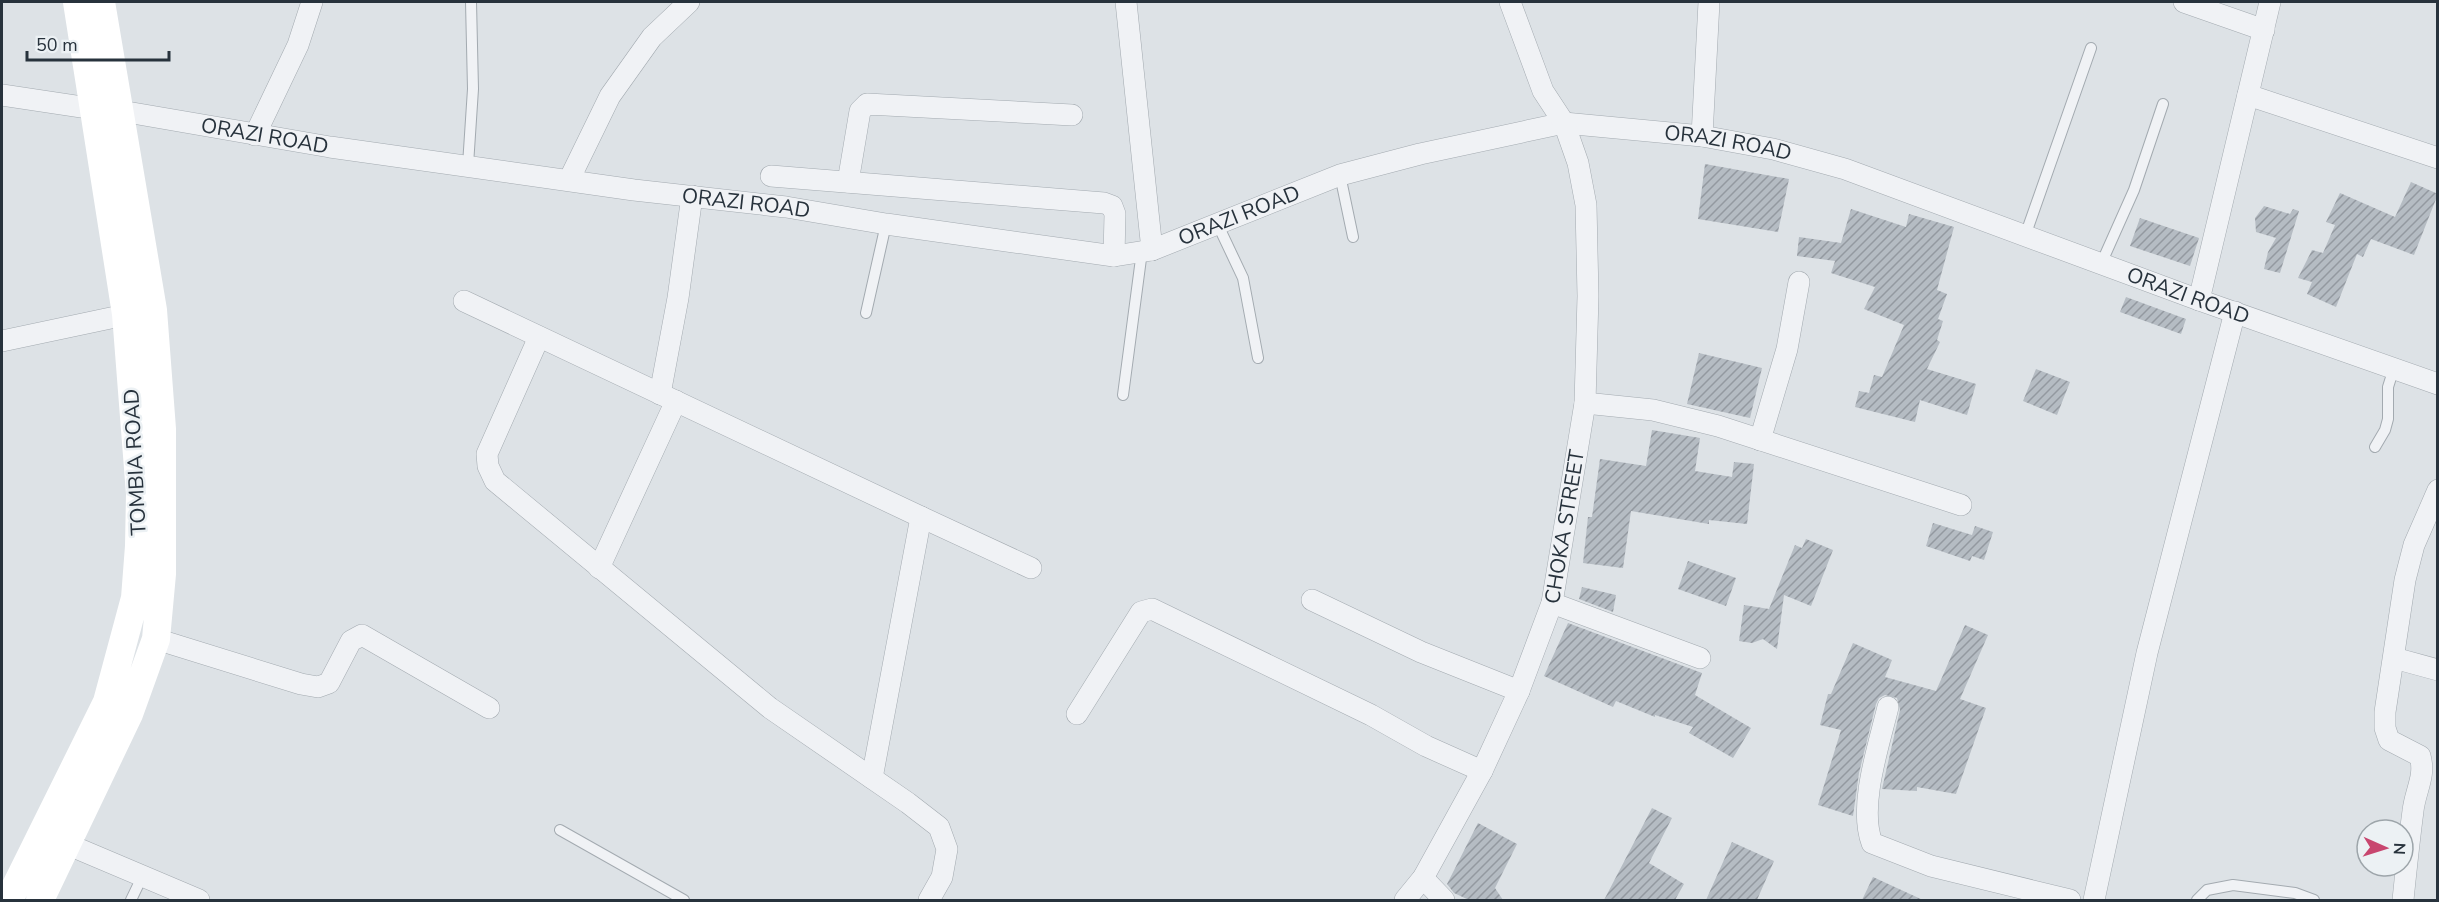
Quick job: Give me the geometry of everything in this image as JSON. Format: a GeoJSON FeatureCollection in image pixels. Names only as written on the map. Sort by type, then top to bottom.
{"type":"FeatureCollection","features":[{"type":"Feature","properties":{"kind":"main road","name":"TOMBIA ROAD"},"geometry":{"type":"LineString","coordinates":[[77,2],[108,110]]}},
{"type":"Feature","properties":{"kind":"main road","name":"TOMBIA ROAD"},"geometry":{"type":"LineString","coordinates":[[9,900],[55,840],[129,714],[156,639],[162,574],[164,512],[162,429],[139,312],[108,110],[101,2]]}},
{"type":"Feature","properties":{"kind":"main road","name":"TOMBIA ROAD"},"geometry":{"type":"LineString","coordinates":[[40,900],[55,840],[106,702],[135,598],[140,494],[139,312]]}},
{"type":"Feature","properties":{"kind":"street"},"geometry":{"type":"LineString","coordinates":[[255,135],[298,45],[312,2]]}},
{"type":"Feature","properties":{"kind":"street"},"geometry":{"type":"LineString","coordinates":[[569,180],[610,96],[652,38],[689,2]]}},
{"type":"Feature","properties":{"kind":"street"},"geometry":{"type":"LineString","coordinates":[[1126,2],[1147,250]]}},
{"type":"Feature","properties":{"kind":"street","name":"CHOKA STREET"},"geometry":{"type":"LineString","coordinates":[[1405,900],[1423,878],[1482,771],[1519,691],[1552,603],[1585,403],[1588,296],[1586,205],[1578,163],[1564,123],[1543,92],[1510,2]]}},
{"type":"Feature","properties":{"kind":"street"},"geometry":{"type":"LineString","coordinates":[[1702,136],[1709,2]]}},
{"type":"Feature","properties":{"kind":"street"},"geometry":{"type":"LineString","coordinates":[[2184,2],[2264,30]]}},
{"type":"Feature","properties":{"kind":"street"},"geometry":{"type":"LineString","coordinates":[[2199,300],[2270,2]]}},
{"type":"Feature","properties":{"kind":"street","name":"ORAZI ROAD"},"geometry":{"type":"LineString","coordinates":[[2,95],[255,135],[569,180],[786,207],[886,224],[1113,256],[1147,250],[1340,175],[1420,153],[1564,123],[1702,136],[1773,149],[1845,170],[2199,300],[2438,384]]}},
{"type":"Feature","properties":{"kind":"street"},"geometry":{"type":"LineString","coordinates":[[2248,95],[2438,158]]}},
{"type":"Feature","properties":{"kind":"street"},"geometry":{"type":"LineString","coordinates":[[848,182],[860,111],[867,104],[1072,115]]}},
{"type":"Feature","properties":{"kind":"street"},"geometry":{"type":"LineString","coordinates":[[771,176],[1104,203],[1112,206],[1115,214],[1113,256]]}},
{"type":"Feature","properties":{"kind":"street"},"geometry":{"type":"LineString","coordinates":[[599,568],[668,398],[678,298],[692,196]]}},
{"type":"Feature","properties":{"kind":"street"},"geometry":{"type":"LineString","coordinates":[[1760,440],[1787,348],[1799,282]]}},
{"type":"Feature","properties":{"kind":"street"},"geometry":{"type":"LineString","coordinates":[[464,301],[1031,568]]}},
{"type":"Feature","properties":{"kind":"street"},"geometry":{"type":"LineString","coordinates":[[2,341],[139,312]]}},
{"type":"Feature","properties":{"kind":"street"},"geometry":{"type":"LineString","coordinates":[[2094,900],[2146,653],[2235,312]]}},
{"type":"Feature","properties":{"kind":"street"},"geometry":{"type":"LineString","coordinates":[[539,337],[487,454],[488,466],[495,481],[770,708],[939,827],[947,849],[942,877],[929,900]]}},
{"type":"Feature","properties":{"kind":"street"},"geometry":{"type":"LineString","coordinates":[[1585,403],[1653,410],[1718,426],[1961,505]]}},
{"type":"Feature","properties":{"kind":"street"},"geometry":{"type":"LineString","coordinates":[[2403,900],[2413,808],[2423,765],[2420,756],[2389,740],[2385,728],[2385,712],[2405,580],[2414,545],[2438,490]]}},
{"type":"Feature","properties":{"kind":"street"},"geometry":{"type":"LineString","coordinates":[[872,778],[921,517]]}},
{"type":"Feature","properties":{"kind":"street"},"geometry":{"type":"LineString","coordinates":[[1312,600],[1421,652],[1519,691]]}},
{"type":"Feature","properties":{"kind":"street"},"geometry":{"type":"LineString","coordinates":[[1552,603],[1700,658]]}},
{"type":"Feature","properties":{"kind":"street"},"geometry":{"type":"LineString","coordinates":[[1077,714],[1141,612],[1152,609],[1371,715],[1426,746],[1482,771]]}},
{"type":"Feature","properties":{"kind":"street"},"geometry":{"type":"LineString","coordinates":[[156,639],[301,684],[318,687],[329,683],[351,641],[362,635],[489,708]]}},
{"type":"Feature","properties":{"kind":"street"},"geometry":{"type":"LineString","coordinates":[[2394,658],[2438,670]]}},
{"type":"Feature","properties":{"kind":"street"},"geometry":{"type":"LineString","coordinates":[[1888,707],[1876,756],[1869,799],[1868,832],[1872,843],[1931,866],[2070,900]]}},
{"type":"Feature","properties":{"kind":"street"},"geometry":{"type":"LineString","coordinates":[[55,840],[199,900]]}},
{"type":"Feature","properties":{"kind":"street"},"geometry":{"type":"LineString","coordinates":[[1423,878],[1444,900]]}},
{"type":"Feature","properties":{"kind":"lane"},"geometry":{"type":"LineString","coordinates":[[468,165],[473,89],[471,2]]}},
{"type":"Feature","properties":{"kind":"lane"},"geometry":{"type":"LineString","coordinates":[[2025,236],[2091,48]]}},
{"type":"Feature","properties":{"kind":"lane"},"geometry":{"type":"LineString","coordinates":[[2102,264],[2134,190],[2163,104]]}},
{"type":"Feature","properties":{"kind":"lane"},"geometry":{"type":"LineString","coordinates":[[1340,175],[1353,237]]}},
{"type":"Feature","properties":{"kind":"lane"},"geometry":{"type":"LineString","coordinates":[[1217,223],[1243,278],[1258,358]]}},
{"type":"Feature","properties":{"kind":"lane"},"geometry":{"type":"LineString","coordinates":[[866,313],[886,224]]}},
{"type":"Feature","properties":{"kind":"lane"},"geometry":{"type":"LineString","coordinates":[[1123,395],[1147,250]]}},
{"type":"Feature","properties":{"kind":"lane"},"geometry":{"type":"LineString","coordinates":[[2375,447],[2385,430],[2388,419],[2388,387],[2394,368]]}},
{"type":"Feature","properties":{"kind":"lane"},"geometry":{"type":"LineString","coordinates":[[560,830],[684,900]]}},
{"type":"Feature","properties":{"kind":"lane"},"geometry":{"type":"LineString","coordinates":[[131,900],[142,877]]}},
{"type":"Feature","properties":{"kind":"lane"},"geometry":{"type":"LineString","coordinates":[[2197,900],[2206,890],[2233,885],[2277,895],[2295,893],[2314,900]]}},
{"type":"Feature","properties":{"kind":"building"},"geometry":{"type":"Polygon","coordinates":[[[1705,164],[1789,179],[1778,232],[1698,219],[1705,164]]]}},
{"type":"Feature","properties":{"kind":"building"},"geometry":{"type":"Polygon","coordinates":[[[2411,182],[2438,194],[2414,255],[2371,239],[2363,257],[2357,254],[2336,307],[2307,294],[2312,282],[2298,278],[2312,250],[2323,253],[2335,225],[2326,222],[2340,193],[2395,217],[2411,182]]]}},
{"type":"Feature","properties":{"kind":"building"},"geometry":{"type":"Polygon","coordinates":[[[2264,206],[2290,214],[2293,209],[2299,211],[2280,273],[2264,269],[2268,252],[2276,238],[2256,232],[2255,218],[2264,206]]]}},
{"type":"Feature","properties":{"kind":"building"},"geometry":{"type":"Polygon","coordinates":[[[1851,209],[1906,227],[1909,214],[1954,227],[1937,290],[1947,294],[1938,319],[1943,321],[1937,340],[1940,342],[1927,369],[1976,384],[1967,415],[1920,400],[1915,422],[1855,407],[1859,391],[1869,393],[1874,375],[1882,377],[1904,325],[1864,309],[1875,287],[1831,273],[1835,261],[1797,256],[1799,237],[1841,243],[1851,209]]]}},
{"type":"Feature","properties":{"kind":"building"},"geometry":{"type":"Polygon","coordinates":[[[2140,218],[2199,238],[2190,266],[2130,246],[2140,218]]]}},
{"type":"Feature","properties":{"kind":"building"},"geometry":{"type":"Polygon","coordinates":[[[2126,297],[2186,319],[2181,334],[2120,312],[2126,297]]]}},
{"type":"Feature","properties":{"kind":"building"},"geometry":{"type":"Polygon","coordinates":[[[1699,353],[1762,368],[1750,418],[1687,404],[1699,353]]]}},
{"type":"Feature","properties":{"kind":"building"},"geometry":{"type":"Polygon","coordinates":[[[2036,369],[2070,382],[2057,415],[2023,401],[2036,369]]]}},
{"type":"Feature","properties":{"kind":"building"},"geometry":{"type":"Polygon","coordinates":[[[1652,430],[1700,438],[1695,471],[1732,477],[1734,462],[1754,464],[1747,524],[1709,520],[1709,524],[1631,511],[1623,568],[1583,563],[1588,517],[1592,517],[1600,459],[1646,466],[1652,430]]]}},
{"type":"Feature","properties":{"kind":"building"},"geometry":{"type":"Polygon","coordinates":[[[1933,523],[1972,535],[1975,526],[1993,532],[1984,560],[1972,556],[1970,561],[1926,546],[1933,523]]]}},
{"type":"Feature","properties":{"kind":"building"},"geometry":{"type":"Polygon","coordinates":[[[1806,539],[1833,550],[1811,606],[1784,595],[1777,649],[1763,639],[1752,643],[1739,641],[1744,605],[1769,609],[1795,545],[1802,548],[1806,539]]]}},
{"type":"Feature","properties":{"kind":"building"},"geometry":{"type":"Polygon","coordinates":[[[1688,561],[1736,578],[1726,606],[1678,589],[1688,561]]]}},
{"type":"Feature","properties":{"kind":"building"},"geometry":{"type":"Polygon","coordinates":[[[1582,587],[1616,595],[1613,612],[1579,599],[1582,587]]]}},
{"type":"Feature","properties":{"kind":"building"},"geometry":{"type":"Polygon","coordinates":[[[1568,623],[1702,673],[1695,695],[1751,728],[1733,758],[1689,733],[1693,727],[1655,715],[1655,717],[1616,701],[1613,707],[1544,676],[1568,623]]]}},
{"type":"Feature","properties":{"kind":"building"},"geometry":{"type":"Polygon","coordinates":[[[1965,625],[1988,635],[1960,699],[1986,708],[1956,794],[1917,787],[1917,791],[1882,789],[1900,710],[1897,698],[1885,695],[1879,698],[1876,704],[1859,773],[1853,816],[1818,805],[1841,730],[1820,725],[1828,694],[1831,694],[1853,643],[1892,660],[1885,677],[1936,691],[1965,625]]]}},
{"type":"Feature","properties":{"kind":"building"},"geometry":{"type":"Polygon","coordinates":[[[1652,808],[1672,818],[1649,863],[1684,884],[1675,900],[1604,900],[1652,808]]]}},
{"type":"Feature","properties":{"kind":"building"},"geometry":{"type":"Polygon","coordinates":[[[1478,823],[1517,844],[1495,888],[1503,900],[1469,900],[1454,893],[1447,884],[1478,823]]]}},
{"type":"Feature","properties":{"kind":"building"},"geometry":{"type":"Polygon","coordinates":[[[1732,842],[1774,861],[1757,900],[1706,900],[1732,842]]]}},
{"type":"Feature","properties":{"kind":"building"},"geometry":{"type":"Polygon","coordinates":[[[1873,877],[1923,900],[1862,900],[1873,877]]]}}]}
